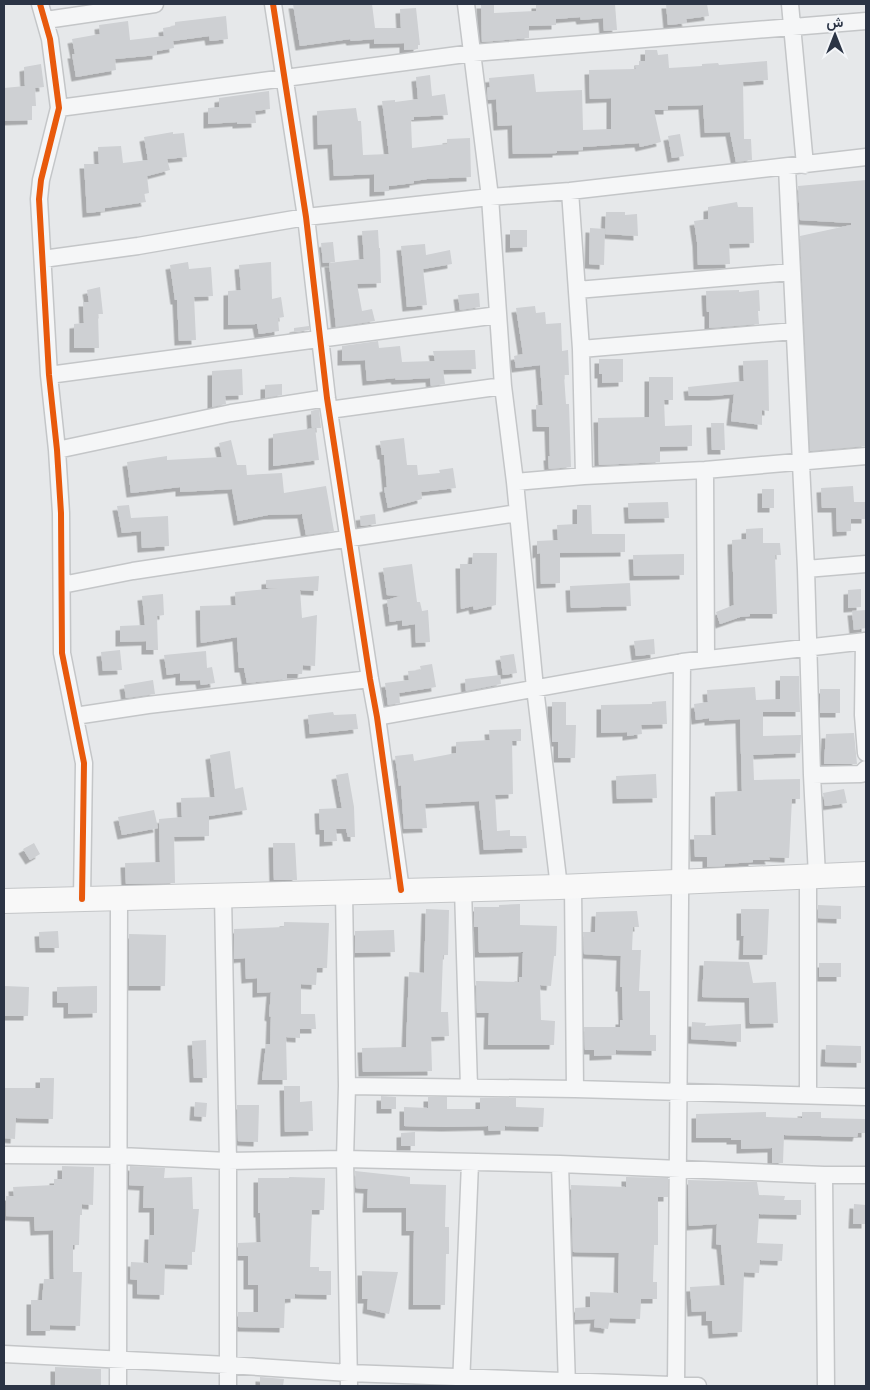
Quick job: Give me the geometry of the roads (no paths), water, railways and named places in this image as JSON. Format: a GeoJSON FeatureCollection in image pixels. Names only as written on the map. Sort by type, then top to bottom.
{"type":"FeatureCollection","features":[{"type":"Feature","properties":{"kind":"street"},"geometry":{"type":"LineString","coordinates":[[40,4],[50,40],[59,108],[41,180],[39,199],[49,375],[61,513],[62,653],[84,763],[82,899]]}},
{"type":"Feature","properties":{"kind":"street"},"geometry":{"type":"LineString","coordinates":[[46,20],[154,4]]}},
{"type":"Feature","properties":{"kind":"street"},"geometry":{"type":"LineString","coordinates":[[273,4],[306,217],[328,404],[377,717],[401,890]]}},
{"type":"Feature","properties":{"kind":"street"},"geometry":{"type":"LineString","coordinates":[[466,4],[490,197],[503,386],[515,482],[535,688],[566,886],[575,1089]]}},
{"type":"Feature","properties":{"kind":"street"},"geometry":{"type":"LineString","coordinates":[[790,4],[805,165]]}},
{"type":"Feature","properties":{"kind":"street"},"geometry":{"type":"LineString","coordinates":[[59,108],[473,53],[866,21]]}},
{"type":"Feature","properties":{"kind":"street"},"geometry":{"type":"LineString","coordinates":[[43,260],[306,217],[490,197],[570,191],[866,158]]}},
{"type":"Feature","properties":{"kind":"street"},"geometry":{"type":"LineString","coordinates":[[787,167],[806,569],[812,775],[813,877],[808,1095]]}},
{"type":"Feature","properties":{"kind":"street"},"geometry":{"type":"LineString","coordinates":[[570,191],[581,349],[584,476]]}},
{"type":"Feature","properties":{"kind":"street"},"geometry":{"type":"LineString","coordinates":[[577,290],[791,272]]}},
{"type":"Feature","properties":{"kind":"street"},"geometry":{"type":"LineString","coordinates":[[49,375],[498,315]]}},
{"type":"Feature","properties":{"kind":"street"},"geometry":{"type":"LineString","coordinates":[[581,349],[794,331]]}},
{"type":"Feature","properties":{"kind":"street"},"geometry":{"type":"LineString","coordinates":[[57,450],[206,418],[503,386]]}},
{"type":"Feature","properties":{"kind":"street"},"geometry":{"type":"LineString","coordinates":[[515,482],[584,476],[704,470],[866,456]]}},
{"type":"Feature","properties":{"kind":"street"},"geometry":{"type":"LineString","coordinates":[[704,470],[706,658]]}},
{"type":"Feature","properties":{"kind":"street"},"geometry":{"type":"LineString","coordinates":[[62,585],[133,571],[518,513]]}},
{"type":"Feature","properties":{"kind":"street"},"geometry":{"type":"LineString","coordinates":[[806,569],[866,564]]}},
{"type":"Feature","properties":{"kind":"street"},"geometry":{"type":"LineString","coordinates":[[377,717],[706,658],[865,641],[863,715],[866,753]]}},
{"type":"Feature","properties":{"kind":"street"},"geometry":{"type":"LineString","coordinates":[[676,1386],[682,880],[682,662]]}},
{"type":"Feature","properties":{"kind":"street"},"geometry":{"type":"LineString","coordinates":[[76,716],[148,705],[370,679]]}},
{"type":"Feature","properties":{"kind":"street"},"geometry":{"type":"LineString","coordinates":[[812,775],[861,774],[866,769]]}},
{"type":"Feature","properties":{"kind":"street"},"geometry":{"type":"LineString","coordinates":[[4,901],[566,886],[866,874]]}},
{"type":"Feature","properties":{"kind":"street"},"geometry":{"type":"LineString","coordinates":[[463,889],[469,1087]]}},
{"type":"Feature","properties":{"kind":"street"},"geometry":{"type":"LineString","coordinates":[[344,891],[347,1086],[345,1159],[349,1380]]}},
{"type":"Feature","properties":{"kind":"street"},"geometry":{"type":"LineString","coordinates":[[223,895],[228,1161],[228,1386]]}},
{"type":"Feature","properties":{"kind":"street"},"geometry":{"type":"LineString","coordinates":[[118,1386],[120,1156],[119,899]]}},
{"type":"Feature","properties":{"kind":"street"},"geometry":{"type":"LineString","coordinates":[[347,1086],[575,1089],[866,1097]]}},
{"type":"Feature","properties":{"kind":"street"},"geometry":{"type":"LineString","coordinates":[[4,1155],[120,1156],[228,1161],[345,1159],[678,1168],[824,1176],[866,1175]]}},
{"type":"Feature","properties":{"kind":"street"},"geometry":{"type":"LineString","coordinates":[[461,1381],[470,1163]]}},
{"type":"Feature","properties":{"kind":"street"},"geometry":{"type":"LineString","coordinates":[[560,1164],[567,1384]]}},
{"type":"Feature","properties":{"kind":"street"},"geometry":{"type":"LineString","coordinates":[[824,1176],[826,1386]]}},
{"type":"Feature","properties":{"kind":"street"},"geometry":{"type":"LineString","coordinates":[[4,1354],[228,1365],[349,1380],[698,1386]]}}]}
